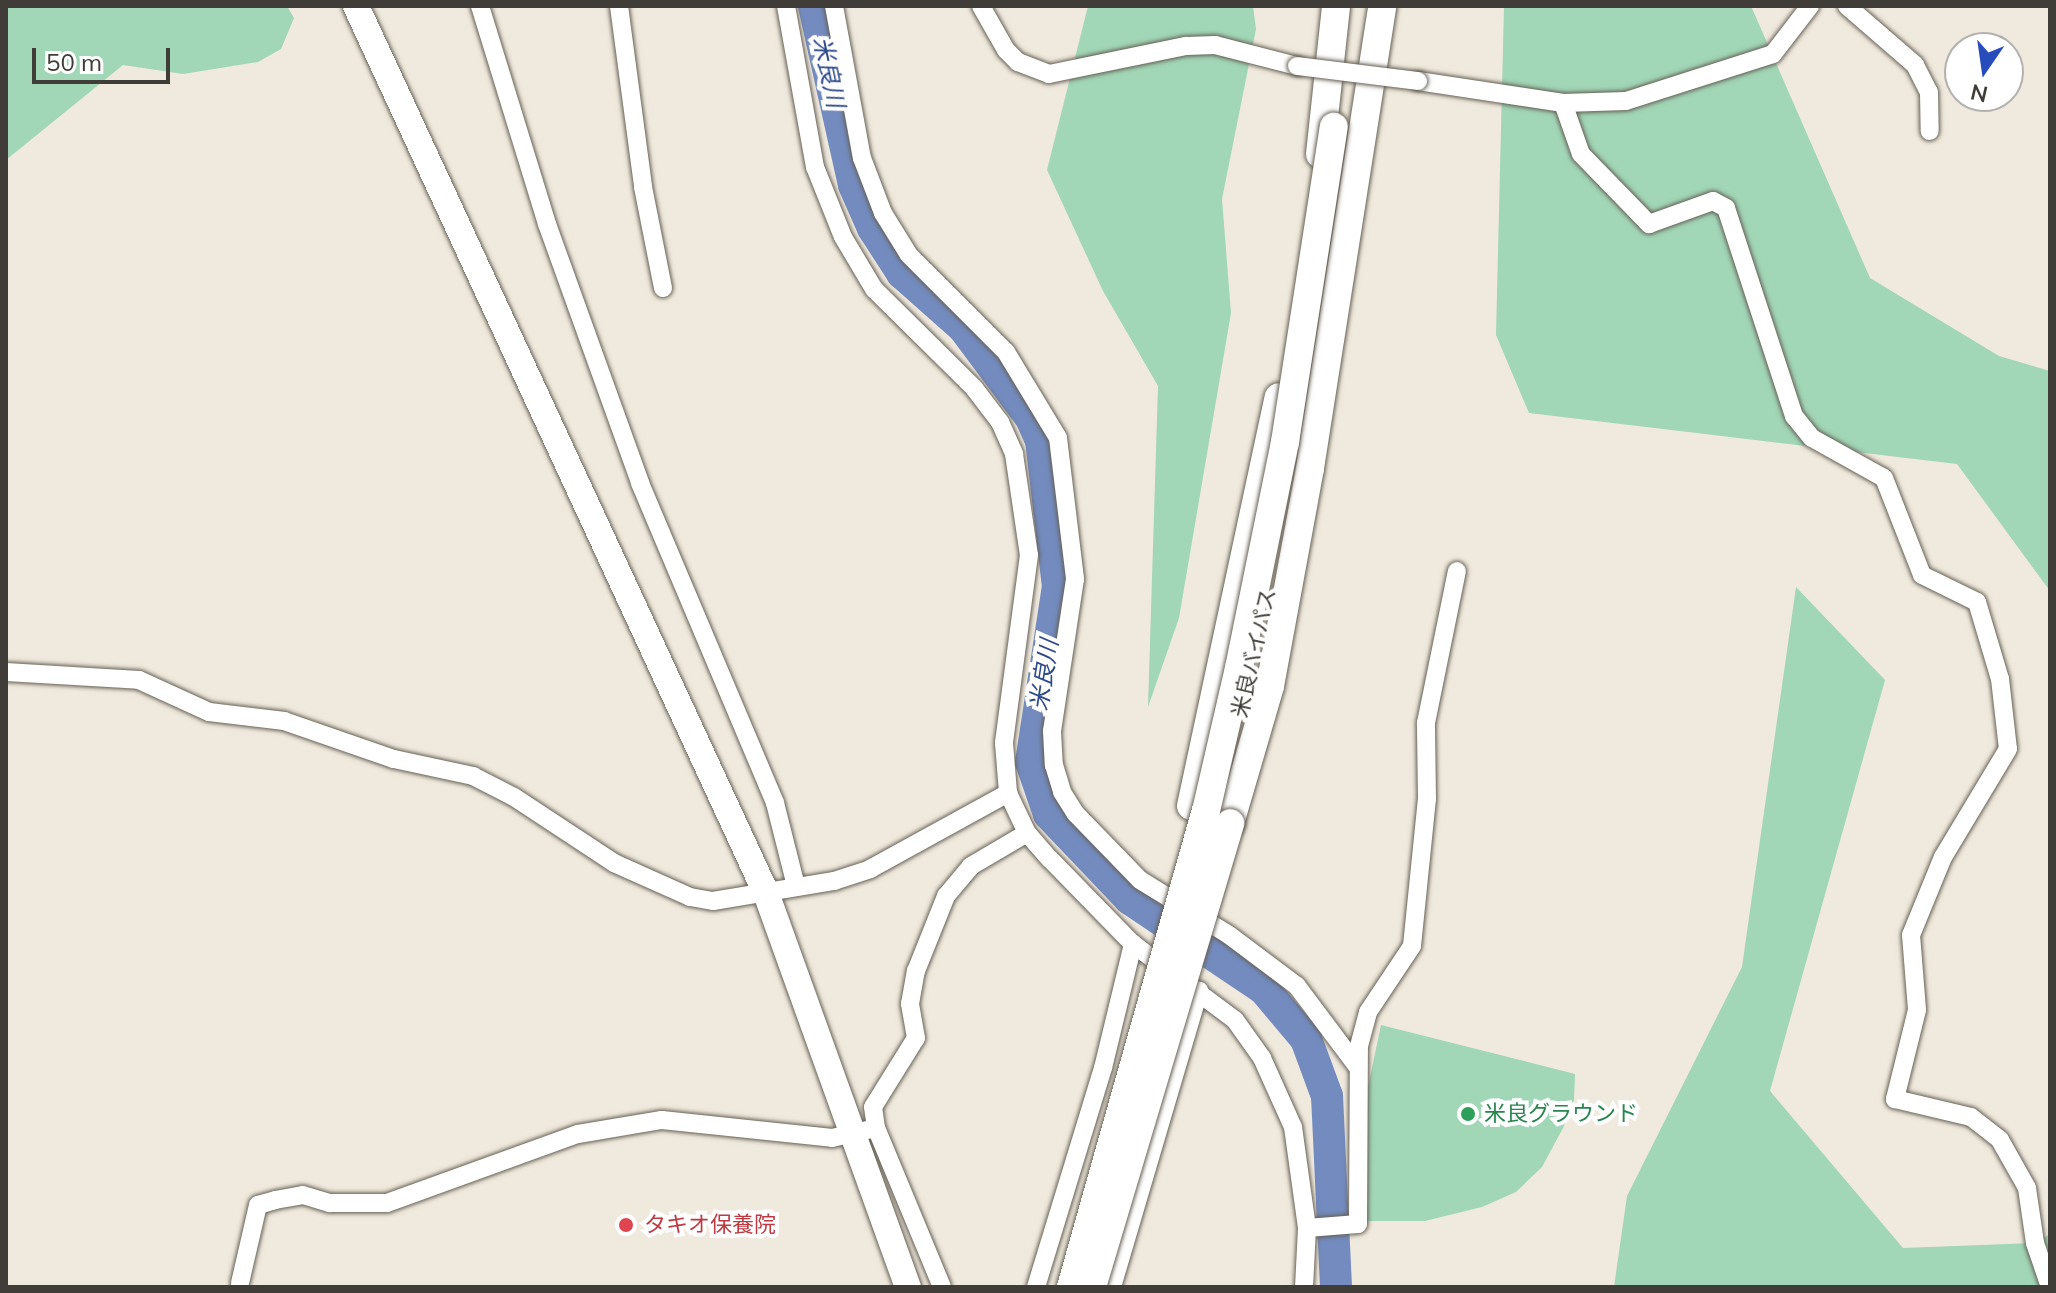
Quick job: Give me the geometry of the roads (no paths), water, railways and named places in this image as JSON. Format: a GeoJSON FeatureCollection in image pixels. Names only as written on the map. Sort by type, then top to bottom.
{"type":"FeatureCollection","features":[{"type":"Feature","properties":{"kind":"main road"},"geometry":{"type":"LineString","coordinates":[[1058,1287],[1143,1001],[1191,806],[1260,493],[1307,244],[1336,6]]}},
{"type":"Feature","properties":{"kind":"main road","name":"米良バイパス"},"geometry":{"type":"LineString","coordinates":[[1081,1287],[1206,854],[1252,663],[1299,438],[1340,128],[1350,6]]}},
{"type":"Feature","properties":{"kind":"main road","name":"米良バイパス"},"geometry":{"type":"LineString","coordinates":[[1071,1287],[1154,1003],[1236,682],[1285,442],[1340,128],[1365,6]]}},
{"type":"Feature","properties":{"kind":"main road"},"geometry":{"type":"LineString","coordinates":[[1092,1287],[1270,686],[1310,468],[1382,6]]}},
{"type":"Feature","properties":{"kind":"street"},"geometry":{"type":"LineString","coordinates":[[356,6],[766,893],[866,1130],[942,1287]]}},
{"type":"Feature","properties":{"kind":"street"},"geometry":{"type":"LineString","coordinates":[[480,6],[547,224],[629,454],[775,803],[796,886]]}},
{"type":"Feature","properties":{"kind":"street"},"geometry":{"type":"LineString","coordinates":[[619,6],[643,187],[663,288]]}},
{"type":"Feature","properties":{"kind":"street"},"geometry":{"type":"LineString","coordinates":[[786,6],[815,167],[843,237],[874,289],[974,388],[1000,422],[1014,454],[1029,555],[1004,743],[1008,793],[1027,833],[1133,944],[1235,1020],[1280,1092],[1293,1127],[1312,1227],[1304,1287]]}},
{"type":"Feature","properties":{"kind":"street"},"geometry":{"type":"LineString","coordinates":[[834,6],[862,158],[883,213],[909,255],[1006,352],[1058,438],[1075,579],[1052,731],[1062,792],[1076,814],[1140,880],[1229,935],[1297,986],[1356,1065]]}},
{"type":"Feature","properties":{"kind":"street"},"geometry":{"type":"LineString","coordinates":[[981,6],[1018,62],[1049,74],[1186,46],[1215,45],[1297,66],[1563,103],[1626,101],[1773,54],[1810,6]]}},
{"type":"Feature","properties":{"kind":"street"},"geometry":{"type":"LineString","coordinates":[[1847,6],[1915,65],[1929,92],[1930,131]]}},
{"type":"Feature","properties":{"kind":"street"},"geometry":{"type":"LineString","coordinates":[[1563,103],[1581,154],[1649,224],[1713,201],[1726,208],[1794,416],[1812,438],[1884,478],[1922,575],[1977,602],[2000,679],[2008,749],[1943,857],[1911,935],[1917,1010],[1895,1099],[1971,1117],[2000,1140],[2027,1188],[2035,1243],[2050,1287]]}},
{"type":"Feature","properties":{"kind":"street"},"geometry":{"type":"LineString","coordinates":[[1312,1227],[1358,1224],[1356,1065],[1368,1012],[1412,946],[1427,799],[1426,723],[1457,571]]}},
{"type":"Feature","properties":{"kind":"street"},"geometry":{"type":"LineString","coordinates":[[6,672],[139,680],[209,712],[284,721],[394,759],[473,776],[514,797],[579,844],[690,897],[713,901],[834,881],[904,855],[1008,793]]}},
{"type":"Feature","properties":{"kind":"street"},"geometry":{"type":"LineString","coordinates":[[908,1287],[866,1130],[873,1107],[916,1038],[912,992],[937,912],[971,866],[1027,833]]}},
{"type":"Feature","properties":{"kind":"street"},"geometry":{"type":"LineString","coordinates":[[1036,1287],[1103,1068],[1133,944]]}},
{"type":"Feature","properties":{"kind":"street"},"geometry":{"type":"LineString","coordinates":[[1112,1287],[1199,991]]}},
{"type":"Feature","properties":{"kind":"street"},"geometry":{"type":"LineString","coordinates":[[240,1283],[258,1205],[275,1200],[303,1195],[330,1203],[387,1203],[578,1134],[662,1120],[832,1138],[866,1130]]}},
{"type":"Feature","properties":{"kind":"waterway","name":"米良川"},"geometry":{"type":"LineString","coordinates":[[814,6],[854,185],[873,228],[902,273],[963,327],[1031,418],[1041,440],[1058,586],[1031,762],[1049,814],[1130,899],[1264,989],[1306,1039],[1327,1096],[1336,1287]]}},
{"type":"Feature","properties":{"kind":"place","name":"米良グラウンド"},"geometry":{"type":"Point","coordinates":[1468,1114]}},
{"type":"Feature","properties":{"kind":"place","name":"タキオ保養院"},"geometry":{"type":"Point","coordinates":[626,1225]}}]}
